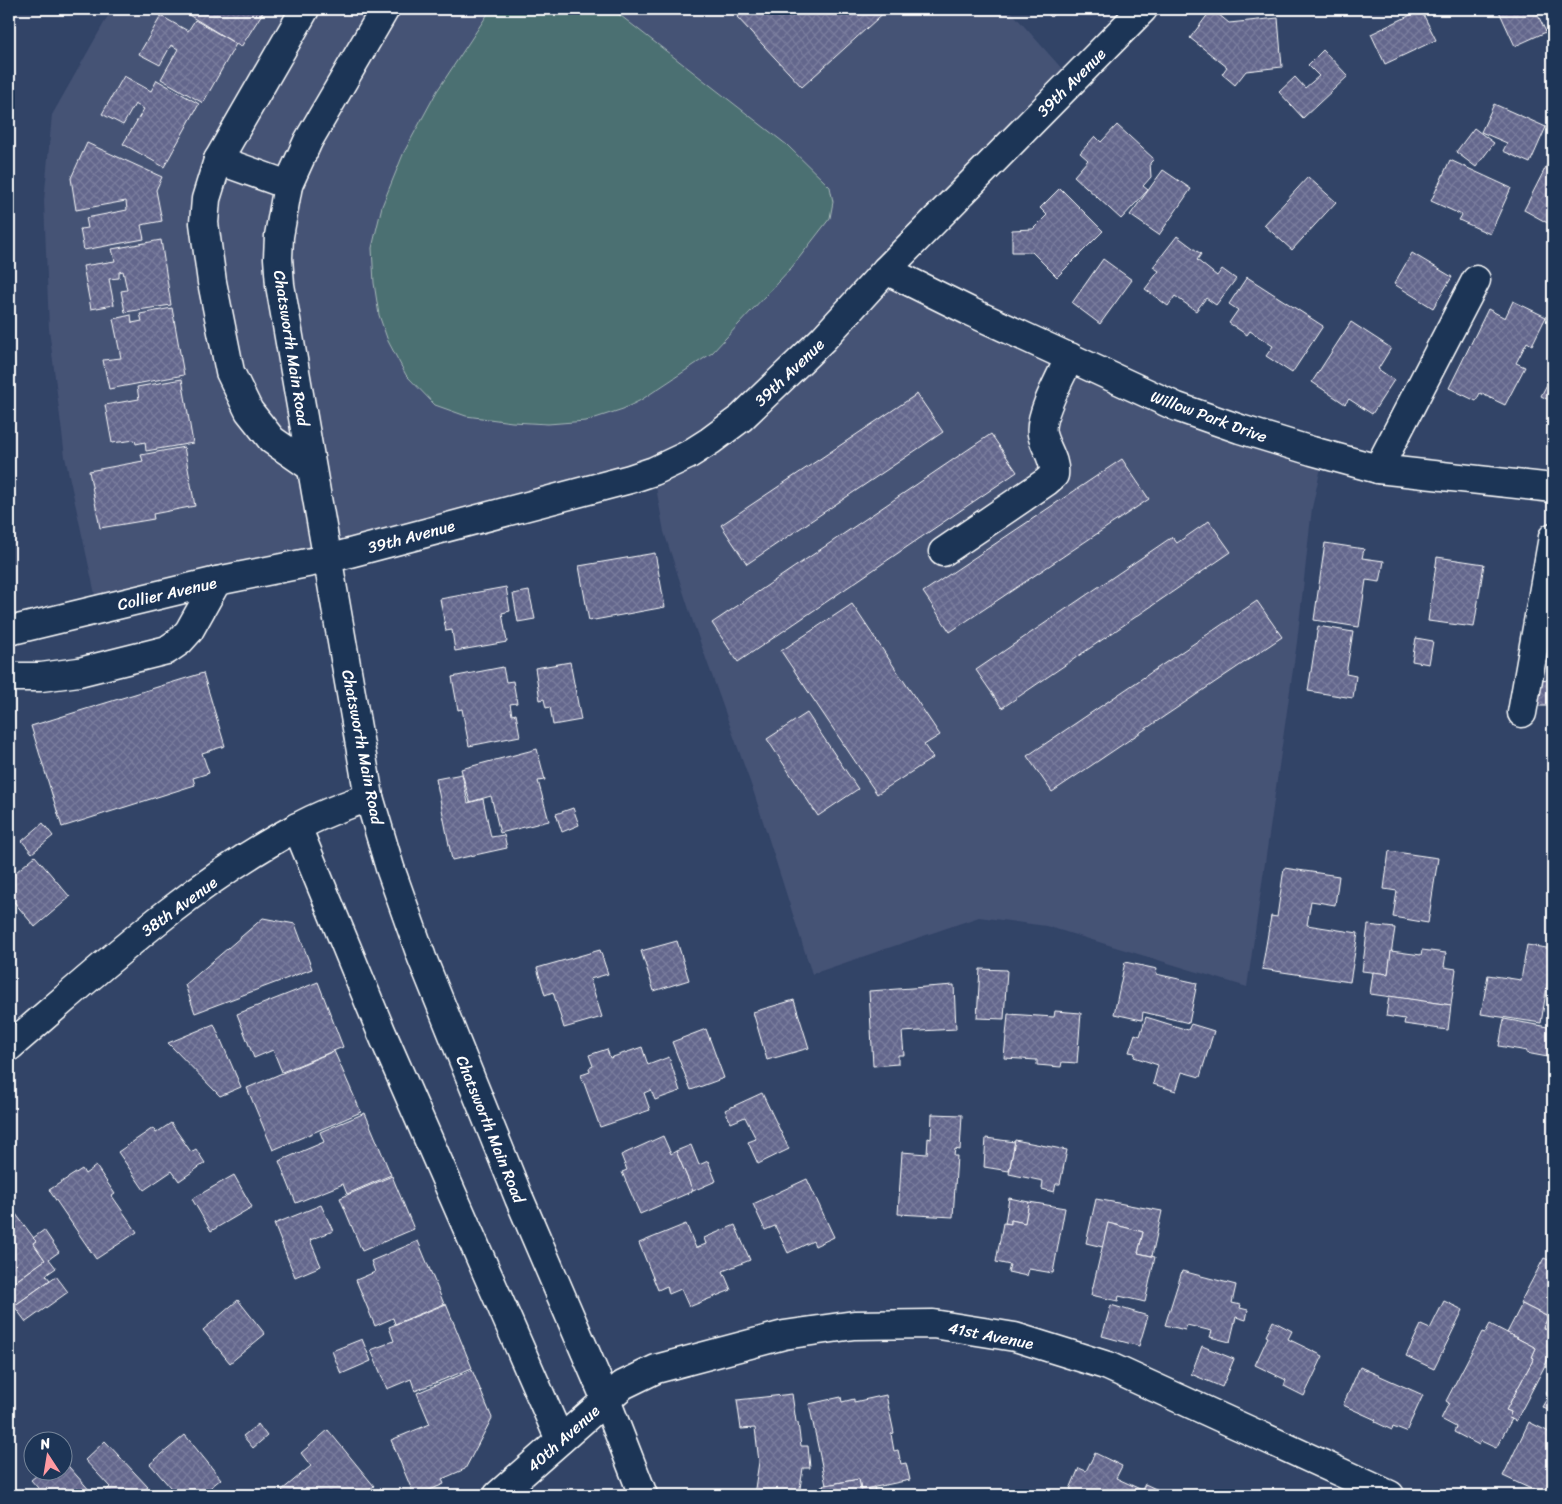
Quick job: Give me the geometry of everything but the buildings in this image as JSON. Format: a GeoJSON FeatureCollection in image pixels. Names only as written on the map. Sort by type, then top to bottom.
{"type":"FeatureCollection","features":[{"type":"Feature","properties":{"kind":"street"},"geometry":{"type":"LineString","coordinates":[[305,9],[218,160],[206,199],[204,223],[212,282],[230,372],[249,411],[272,440],[311,467]]}},
{"type":"Feature","properties":{"kind":"street","name":"Chatsworth Main Road"},"geometry":{"type":"LineString","coordinates":[[385,9],[308,141],[288,186],[278,258],[280,285],[311,467],[369,797],[390,868],[422,958],[518,1198],[606,1400],[643,1495]]}},
{"type":"Feature","properties":{"kind":"street","name":"39th Avenue"},"geometry":{"type":"LineString","coordinates":[[327,558],[630,479],[654,471],[688,455],[710,441],[741,418],[823,339],[886,270],[1143,9]]}},
{"type":"Feature","properties":{"kind":"street"},"geometry":{"type":"LineString","coordinates":[[218,160],[288,186]]}},
{"type":"Feature","properties":{"kind":"street","name":"Willow Park Drive"},"geometry":{"type":"LineString","coordinates":[[886,270],[971,312],[1177,407],[1312,451],[1378,469],[1553,488]]}},
{"type":"Feature","properties":{"kind":"street"},"geometry":{"type":"LineString","coordinates":[[1378,469],[1476,280]]}},
{"type":"Feature","properties":{"kind":"street"},"geometry":{"type":"LineString","coordinates":[[944,552],[1054,475],[1053,464],[1041,427],[1043,416],[1070,357]]}},
{"type":"Feature","properties":{"kind":"street"},"geometry":{"type":"LineString","coordinates":[[1522,713],[1553,537]]}},
{"type":"Feature","properties":{"kind":"street","name":"Collier Avenue"},"geometry":{"type":"LineString","coordinates":[[9,631],[217,581],[327,558]]}},
{"type":"Feature","properties":{"kind":"street"},"geometry":{"type":"LineString","coordinates":[[9,677],[41,677],[79,672],[167,650],[180,641],[189,631],[217,581]]}},
{"type":"Feature","properties":{"kind":"street","name":"38th Avenue"},"geometry":{"type":"LineString","coordinates":[[9,1047],[156,921],[255,852],[297,827],[337,808],[369,797]]}},
{"type":"Feature","properties":{"kind":"street"},"geometry":{"type":"LineString","coordinates":[[297,827],[388,1050],[560,1440]]}},
{"type":"Feature","properties":{"kind":"street","name":"41st Avenue"},"geometry":{"type":"LineString","coordinates":[[606,1400],[623,1385],[656,1368],[784,1335],[854,1325],[933,1324],[1015,1336],[1108,1366],[1390,1495]]}},
{"type":"Feature","properties":{"kind":"street","name":"40th Avenue"},"geometry":{"type":"LineString","coordinates":[[498,1495],[606,1400]]}},
{"type":"Feature","properties":{"kind":"shaded area"},"geometry":{"type":"Polygon","coordinates":[[[112,9],[491,9],[437,91],[404,152],[382,206],[379,315],[388,341],[406,375],[435,405],[512,422],[548,424],[586,421],[623,409],[641,400],[712,353],[792,267],[829,218],[787,145],[612,9],[1009,9],[1072,80],[886,268],[971,312],[1324,454],[1312,508],[1297,642],[1247,987],[1046,926],[979,917],[812,974],[754,793],[694,625],[664,532],[653,470],[98,608],[65,457],[49,329],[44,201],[52,115],[112,9]]]}},
{"type":"Feature","properties":{"kind":"green space"},"geometry":{"type":"Polygon","coordinates":[[[491,9],[612,9],[787,145],[830,187],[833,202],[830,218],[792,267],[712,353],[641,400],[623,409],[586,421],[548,424],[512,422],[466,416],[435,405],[406,375],[388,341],[379,315],[374,283],[372,248],[382,206],[404,152],[437,91],[491,9]]]}}]}
